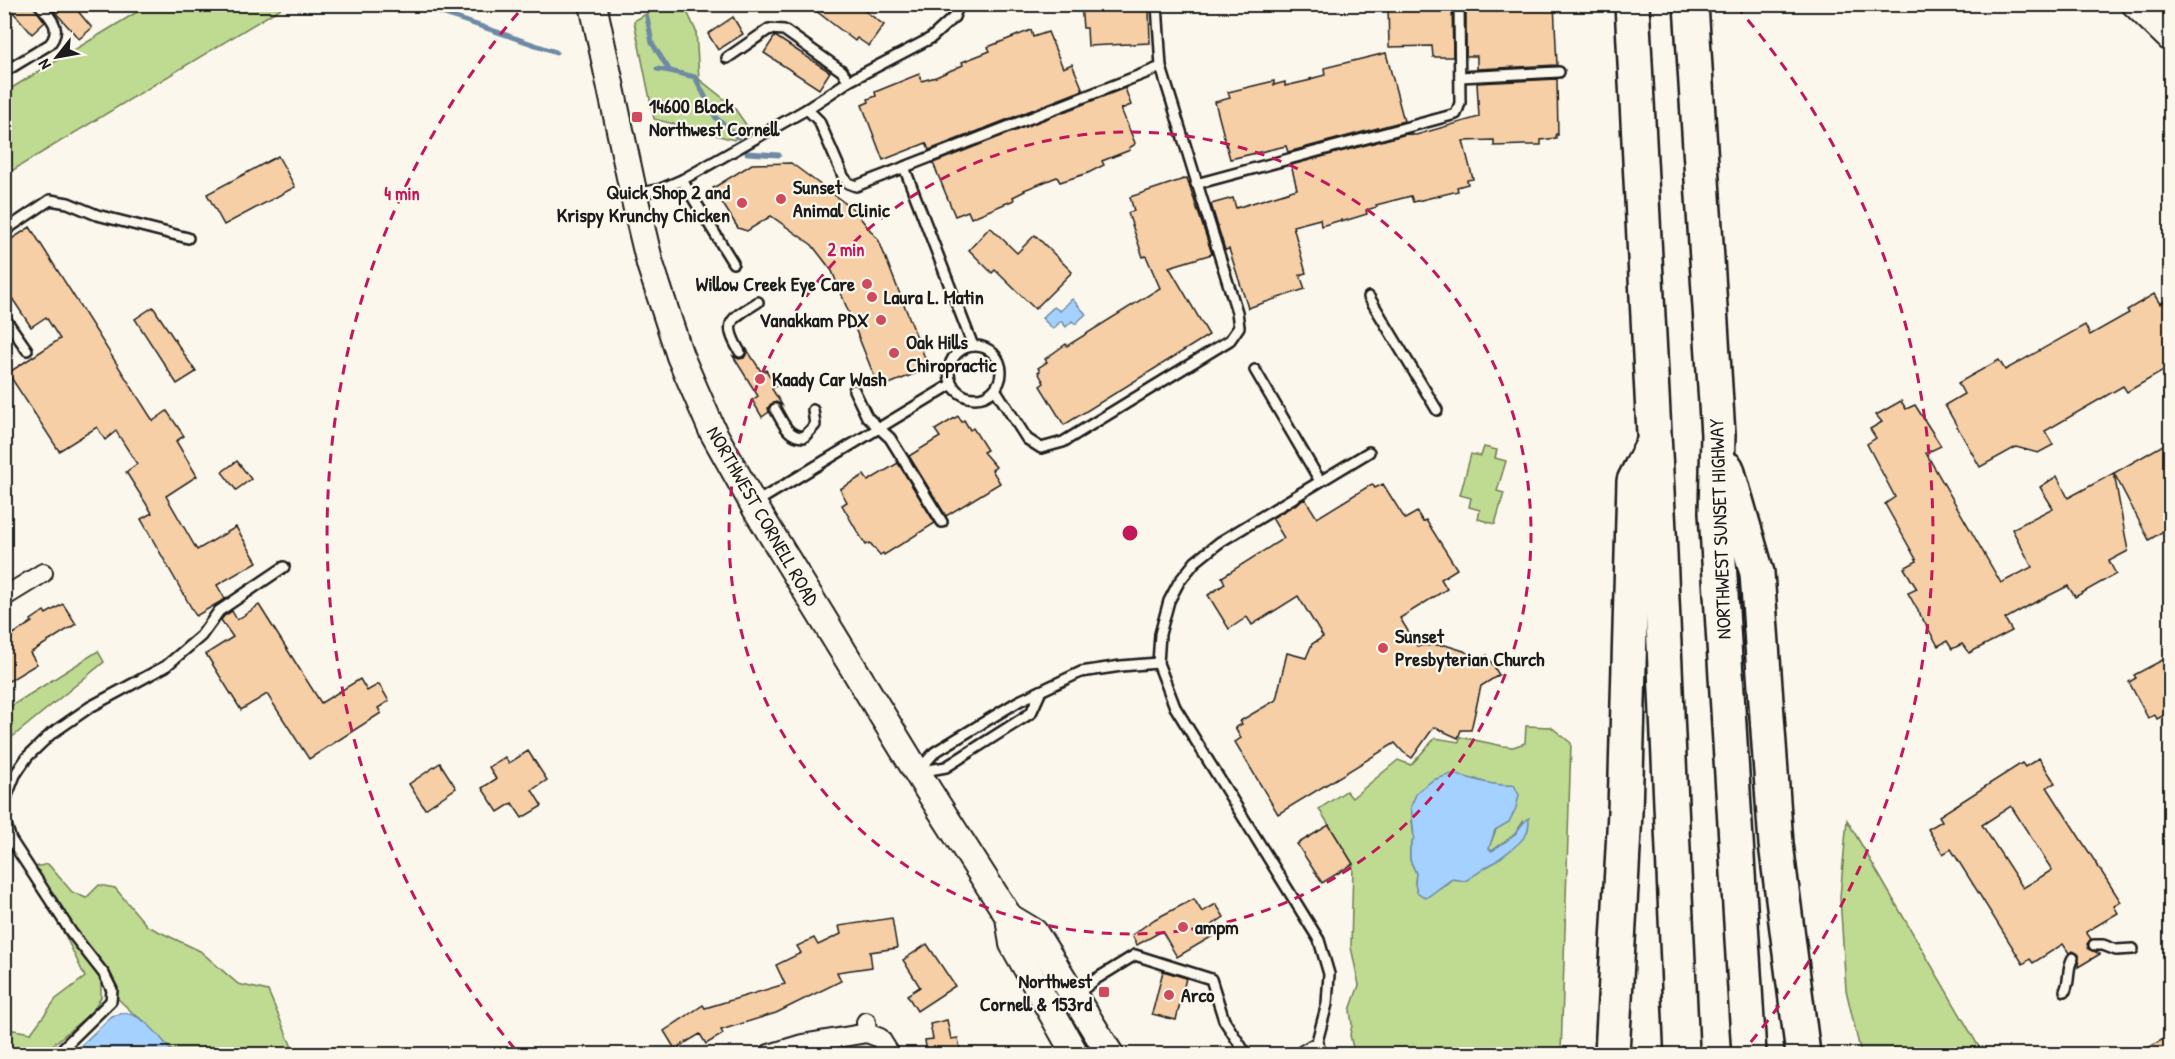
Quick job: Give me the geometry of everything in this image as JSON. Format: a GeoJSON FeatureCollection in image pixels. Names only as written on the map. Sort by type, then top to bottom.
{"type":"FeatureCollection","features":[{"type":"Feature","properties":{"kind":"highway"},"geometry":{"type":"LineString","coordinates":[[1632,4],[1682,1054]]}},
{"type":"Feature","properties":{"kind":"highway","name":"NORTHWEST SUNSET HIGHWAY"},"geometry":{"type":"LineString","coordinates":[[1691,4],[1718,435],[1716,512],[1749,1054]]}},
{"type":"Feature","properties":{"kind":"highway"},"geometry":{"type":"LineString","coordinates":[[1718,435],[1756,573],[1776,844],[1803,1054]]}},
{"type":"Feature","properties":{"kind":"highway"},"geometry":{"type":"LineString","coordinates":[[1612,1054],[1625,812],[1634,481],[1654,443]]}},
{"type":"Feature","properties":{"kind":"main road","name":"NORTHWEST CORNELL ROAD"},"geometry":{"type":"LineString","coordinates":[[593,4],[650,264],[680,356],[713,432],[753,504],[917,772],[1009,917],[1013,944],[1075,1054]]}},
{"type":"Feature","properties":{"kind":"main road"},"geometry":{"type":"LineString","coordinates":[[2135,4],[2170,38]]}},
{"type":"Feature","properties":{"kind":"main road","name":"NORTHWEST CORNELL ROAD"},"geometry":{"type":"LineString","coordinates":[[1009,917],[1034,932],[1110,1054]]}},
{"type":"Feature","properties":{"kind":"street"},"geometry":{"type":"LineString","coordinates":[[4,597],[42,573]]}},
{"type":"Feature","properties":{"kind":"street"},"geometry":{"type":"LineString","coordinates":[[769,1054],[866,1028],[880,1038],[890,1054]]}},
{"type":"Feature","properties":{"kind":"lane"},"geometry":{"type":"LineString","coordinates":[[4,72],[50,44],[55,38],[57,30],[53,21],[39,4]]}},
{"type":"Feature","properties":{"kind":"lane"},"geometry":{"type":"LineString","coordinates":[[634,195],[661,189],[682,180],[807,110],[849,81],[931,38],[954,17],[959,4]]}},
{"type":"Feature","properties":{"kind":"lane"},"geometry":{"type":"LineString","coordinates":[[995,389],[1027,439],[1041,448],[1063,442],[1230,340],[1239,327],[1237,312],[1161,68],[1157,4]]}},
{"type":"Feature","properties":{"kind":"lane"},"geometry":{"type":"LineString","coordinates":[[1196,184],[1452,117],[1459,109],[1459,4]]}},
{"type":"Feature","properties":{"kind":"lane"},"geometry":{"type":"LineString","coordinates":[[727,58],[769,29],[776,28],[784,30],[842,71],[849,81]]}},
{"type":"Feature","properties":{"kind":"lane"},"geometry":{"type":"LineString","coordinates":[[807,110],[819,121],[848,183],[856,186],[1161,68]]}},
{"type":"Feature","properties":{"kind":"lane"},"geometry":{"type":"LineString","coordinates":[[1460,77],[1559,72]]}},
{"type":"Feature","properties":{"kind":"lane"},"geometry":{"type":"LineString","coordinates":[[904,167],[973,346]]}},
{"type":"Feature","properties":{"kind":"lane"},"geometry":{"type":"LineString","coordinates":[[682,180],[734,263]]}},
{"type":"Feature","properties":{"kind":"lane"},"geometry":{"type":"LineString","coordinates":[[4,231],[50,200],[68,203],[97,215],[188,238]]}},
{"type":"Feature","properties":{"kind":"lane"},"geometry":{"type":"LineString","coordinates":[[1369,297],[1437,410]]}},
{"type":"Feature","properties":{"kind":"lane"},"geometry":{"type":"LineString","coordinates":[[740,352],[732,339],[729,327],[731,320],[758,302]]}},
{"type":"Feature","properties":{"kind":"lane"},"geometry":{"type":"LineString","coordinates":[[4,317],[27,350]]}},
{"type":"Feature","properties":{"kind":"lane"},"geometry":{"type":"LineString","coordinates":[[973,346],[983,347],[992,352],[999,360],[1002,370],[995,389],[987,396],[977,399],[958,392],[949,374],[950,364],[955,355],[973,346]]}},
{"type":"Feature","properties":{"kind":"lane"},"geometry":{"type":"LineString","coordinates":[[1255,370],[1320,482]]}},
{"type":"Feature","properties":{"kind":"lane"},"geometry":{"type":"LineString","coordinates":[[753,504],[952,384]]}},
{"type":"Feature","properties":{"kind":"lane"},"geometry":{"type":"LineString","coordinates":[[854,390],[867,417],[890,438],[942,522]]}},
{"type":"Feature","properties":{"kind":"lane"},"geometry":{"type":"LineString","coordinates":[[775,409],[789,433],[796,437],[804,437],[816,425],[813,410]]}},
{"type":"Feature","properties":{"kind":"lane"},"geometry":{"type":"LineString","coordinates":[[1312,1052],[1327,1004],[1329,974],[1319,940],[1175,707],[1158,663],[1160,634],[1169,601],[1179,582],[1195,562],[1220,542],[1370,452]]}},
{"type":"Feature","properties":{"kind":"lane"},"geometry":{"type":"LineString","coordinates":[[59,1054],[111,1001],[112,990],[104,974],[71,932],[11,840],[5,821],[6,798],[15,775],[27,757],[51,734],[90,707],[166,666],[201,636],[219,611],[284,567]]}},
{"type":"Feature","properties":{"kind":"lane"},"geometry":{"type":"LineString","coordinates":[[917,772],[935,752],[1019,700],[1081,672],[1158,663]]}},
{"type":"Feature","properties":{"kind":"lane"},"geometry":{"type":"LineString","coordinates":[[917,772],[946,767],[1031,713],[1041,691]]}},
{"type":"Feature","properties":{"kind":"lane"},"geometry":{"type":"LineString","coordinates":[[2094,945],[2103,945],[2116,950],[2133,949]]}},
{"type":"Feature","properties":{"kind":"lane"},"geometry":{"type":"LineString","coordinates":[[1074,997],[1135,955],[1211,979],[1224,1020],[1246,1054]]}},
{"type":"Feature","properties":{"kind":"lane"},"geometry":{"type":"LineString","coordinates":[[2065,991],[2070,981],[2070,964],[2073,958]]}},
{"type":"Feature","properties":{"kind":"green space"},"geometry":{"type":"Polygon","coordinates":[[[150,4],[286,5],[5,175],[5,92],[150,4]]]}},
{"type":"Feature","properties":{"kind":"green space"},"geometry":{"type":"Polygon","coordinates":[[[661,5],[684,5],[696,31],[699,79],[733,106],[747,126],[734,140],[654,119],[634,21],[661,5]]]}},
{"type":"Feature","properties":{"kind":"green space"},"geometry":{"type":"Polygon","coordinates":[[[1484,447],[1497,450],[1495,458],[1506,461],[1497,491],[1504,493],[1495,524],[1478,519],[1480,510],[1469,507],[1471,498],[1460,495],[1471,454],[1481,456],[1484,447]]]}},
{"type":"Feature","properties":{"kind":"green space"},"geometry":{"type":"Polygon","coordinates":[[[98,651],[104,662],[5,743],[5,710],[98,651]]]}},
{"type":"Feature","properties":{"kind":"green space"},"geometry":{"type":"Polygon","coordinates":[[[1526,726],[1551,727],[1571,743],[1561,1054],[1352,1054],[1350,1010],[1359,985],[1351,947],[1353,864],[1319,809],[1346,791],[1352,798],[1398,760],[1411,765],[1435,738],[1459,742],[1460,737],[1513,747],[1525,743],[1526,726]],[[1475,779],[1412,820],[1414,838],[1410,848],[1410,860],[1416,873],[1415,884],[1440,889],[1452,879],[1490,865],[1522,838],[1523,822],[1515,834],[1492,851],[1488,849],[1514,786],[1497,787],[1475,779]]]}},
{"type":"Feature","properties":{"kind":"green space"},"geometry":{"type":"Polygon","coordinates":[[[1847,820],[1983,1054],[1861,1054],[1846,990],[1840,897],[1847,820]]]}},
{"type":"Feature","properties":{"kind":"green space"},"geometry":{"type":"Polygon","coordinates":[[[48,864],[72,892],[86,898],[99,885],[115,888],[147,926],[200,951],[238,984],[268,991],[293,1054],[174,1054],[144,1021],[101,983],[101,997],[93,1011],[42,1054],[5,1054],[4,1027],[31,1033],[56,999],[85,977],[65,935],[26,869],[48,864]]]}},
{"type":"Feature","properties":{"kind":"water"},"geometry":{"type":"Polygon","coordinates":[[[1072,299],[1086,314],[1075,324],[1072,321],[1066,327],[1061,321],[1053,329],[1042,318],[1054,307],[1060,311],[1072,299]]]}},
{"type":"Feature","properties":{"kind":"water"},"geometry":{"type":"Polygon","coordinates":[[[1452,774],[1490,783],[1514,785],[1519,795],[1509,822],[1495,830],[1489,849],[1492,851],[1510,838],[1529,818],[1528,829],[1516,846],[1490,865],[1465,881],[1452,879],[1426,898],[1417,892],[1416,873],[1410,860],[1410,848],[1414,837],[1411,806],[1417,792],[1433,780],[1452,774]]]}},
{"type":"Feature","properties":{"kind":"water"},"geometry":{"type":"Polygon","coordinates":[[[124,1013],[146,1023],[174,1054],[72,1054],[112,1016],[124,1013]]]}},
{"type":"Feature","properties":{"kind":"building"},"geometry":{"type":"Polygon","coordinates":[[[6,4],[32,4],[45,22],[32,34],[6,4]]]}},
{"type":"Feature","properties":{"kind":"building"},"geometry":{"type":"Polygon","coordinates":[[[48,4],[72,4],[92,28],[79,39],[48,4]]]}},
{"type":"Feature","properties":{"kind":"building"},"geometry":{"type":"Polygon","coordinates":[[[807,4],[870,4],[865,11],[884,25],[869,46],[857,38],[855,41],[807,4]]]}},
{"type":"Feature","properties":{"kind":"building"},"geometry":{"type":"Polygon","coordinates":[[[1081,4],[1118,4],[1119,11],[1149,10],[1150,43],[1088,46],[1087,28],[1083,28],[1081,4]]]}},
{"type":"Feature","properties":{"kind":"building"},"geometry":{"type":"Polygon","coordinates":[[[1388,4],[1452,4],[1453,57],[1433,57],[1432,46],[1389,47],[1388,4]]]}},
{"type":"Feature","properties":{"kind":"building"},"geometry":{"type":"Polygon","coordinates":[[[1466,4],[1554,4],[1557,65],[1477,69],[1477,56],[1466,56],[1466,4]]]}},
{"type":"Feature","properties":{"kind":"building"},"geometry":{"type":"Polygon","coordinates":[[[733,17],[743,34],[718,50],[708,34],[733,17]]]}},
{"type":"Feature","properties":{"kind":"building"},"geometry":{"type":"Polygon","coordinates":[[[1031,30],[1033,37],[1048,32],[1063,68],[1072,64],[1083,90],[929,150],[926,143],[883,160],[862,105],[869,102],[868,99],[876,96],[875,92],[919,74],[921,81],[936,77],[963,65],[962,62],[990,51],[988,47],[1031,30]]]}},
{"type":"Feature","properties":{"kind":"building"},"geometry":{"type":"Polygon","coordinates":[[[775,36],[830,72],[819,89],[764,53],[775,36]]]}},
{"type":"Feature","properties":{"kind":"building"},"geometry":{"type":"Polygon","coordinates":[[[1386,53],[1404,121],[1288,152],[1286,146],[1230,159],[1215,102],[1230,98],[1228,92],[1274,81],[1274,85],[1285,82],[1285,86],[1311,80],[1325,75],[1324,68],[1386,53]]]}},
{"type":"Feature","properties":{"kind":"building"},"geometry":{"type":"Polygon","coordinates":[[[1557,79],[1558,135],[1556,134],[1556,138],[1541,140],[1541,145],[1494,146],[1494,140],[1463,141],[1473,179],[1467,180],[1468,184],[1457,187],[1458,191],[1413,202],[1411,196],[1376,205],[1377,207],[1366,210],[1367,214],[1341,222],[1341,220],[1321,226],[1320,219],[1293,226],[1306,273],[1300,275],[1305,289],[1248,308],[1229,249],[1225,250],[1211,204],[1233,198],[1236,208],[1297,189],[1291,165],[1407,134],[1416,135],[1479,117],[1477,83],[1557,79]]]}},
{"type":"Feature","properties":{"kind":"building"},"geometry":{"type":"Polygon","coordinates":[[[1125,88],[1131,105],[1121,109],[1135,143],[1129,148],[1130,150],[1102,161],[1104,165],[1088,173],[1060,182],[1057,177],[1024,190],[1013,197],[1014,200],[971,218],[968,211],[955,216],[933,163],[1125,88]]]}},
{"type":"Feature","properties":{"kind":"building"},"geometry":{"type":"Polygon","coordinates":[[[278,156],[295,187],[224,225],[207,194],[278,156]]]}},
{"type":"Feature","properties":{"kind":"building"},"geometry":{"type":"Polygon","coordinates":[[[791,163],[853,209],[879,241],[929,368],[879,388],[832,271],[812,245],[771,216],[747,231],[738,228],[713,188],[752,164],[791,163]]]}},
{"type":"Feature","properties":{"kind":"building"},"geometry":{"type":"Polygon","coordinates":[[[1187,178],[1212,254],[1169,267],[1209,335],[1064,425],[1040,386],[1044,383],[1038,368],[1047,362],[1045,359],[1066,344],[1067,346],[1160,288],[1146,256],[1143,257],[1128,213],[1134,211],[1130,197],[1187,178]]]}},
{"type":"Feature","properties":{"kind":"building"},"geometry":{"type":"Polygon","coordinates":[[[30,227],[153,421],[167,411],[184,436],[176,441],[197,476],[166,496],[197,550],[236,527],[257,562],[217,585],[225,599],[196,616],[141,519],[152,513],[126,472],[137,464],[116,431],[105,440],[97,427],[59,451],[8,373],[60,339],[46,317],[31,327],[4,286],[4,244],[30,227]]]}},
{"type":"Feature","properties":{"kind":"building"},"geometry":{"type":"Polygon","coordinates":[[[990,227],[1017,253],[1035,235],[1072,272],[1035,309],[995,270],[992,273],[969,250],[990,227]]]}},
{"type":"Feature","properties":{"kind":"building"},"geometry":{"type":"Polygon","coordinates":[[[2154,294],[2160,304],[2170,298],[2170,367],[2127,392],[2123,386],[2045,431],[2053,445],[2038,453],[2016,447],[1980,467],[1945,405],[1964,394],[1958,383],[1999,360],[2005,370],[2085,325],[2090,335],[2129,313],[2127,310],[2154,294]]]}},
{"type":"Feature","properties":{"kind":"building"},"geometry":{"type":"Polygon","coordinates":[[[153,307],[196,372],[177,384],[135,319],[153,307]]]}},
{"type":"Feature","properties":{"kind":"building","name":"Kaady Car Wash"},"geometry":{"type":"Polygon","coordinates":[[[746,348],[762,373],[766,370],[776,386],[772,389],[782,405],[776,402],[771,404],[768,408],[769,412],[762,417],[752,400],[758,396],[733,356],[739,359],[744,358],[747,353],[746,348]]]}},
{"type":"Feature","properties":{"kind":"building"},"geometry":{"type":"Polygon","coordinates":[[[1901,401],[1906,409],[1915,405],[1941,446],[1926,453],[2001,583],[2032,567],[2012,529],[2053,508],[2040,487],[2057,476],[2068,498],[2114,473],[2128,551],[2109,561],[2116,574],[2075,597],[2068,586],[2030,605],[2005,619],[2012,631],[1969,653],[1962,644],[1952,649],[1947,641],[1938,646],[1908,593],[1917,589],[1904,568],[1917,561],[1885,504],[1895,497],[1867,444],[1876,438],[1870,429],[1882,422],[1876,415],[1901,401]]]}},
{"type":"Feature","properties":{"kind":"building"},"geometry":{"type":"Polygon","coordinates":[[[958,416],[962,422],[964,420],[970,430],[973,428],[987,450],[983,452],[996,467],[992,470],[1000,483],[946,516],[909,456],[940,437],[935,430],[958,416]]]}},
{"type":"Feature","properties":{"kind":"building"},"geometry":{"type":"Polygon","coordinates":[[[2170,441],[2170,527],[2149,540],[2114,473],[2170,441]]]}},
{"type":"Feature","properties":{"kind":"building"},"geometry":{"type":"Polygon","coordinates":[[[237,461],[251,479],[236,490],[222,472],[237,461]]]}},
{"type":"Feature","properties":{"kind":"building"},"geometry":{"type":"Polygon","coordinates":[[[898,463],[935,523],[884,555],[883,553],[880,555],[870,543],[866,545],[857,531],[842,505],[847,502],[840,489],[864,475],[868,481],[898,463]]]}},
{"type":"Feature","properties":{"kind":"building","name":"Sunset Presbyterian Church"},"geometry":{"type":"Polygon","coordinates":[[[1372,484],[1375,488],[1383,484],[1405,519],[1417,512],[1423,522],[1426,520],[1457,569],[1441,579],[1447,589],[1400,618],[1417,646],[1445,645],[1464,651],[1478,661],[1487,655],[1499,675],[1481,686],[1471,730],[1461,730],[1458,738],[1434,727],[1412,758],[1395,743],[1278,814],[1235,742],[1241,738],[1235,728],[1242,724],[1240,721],[1276,700],[1287,653],[1306,658],[1312,644],[1323,637],[1298,596],[1252,625],[1247,617],[1229,629],[1208,595],[1225,584],[1222,577],[1284,538],[1272,518],[1305,499],[1317,518],[1372,484]]]}},
{"type":"Feature","properties":{"kind":"building"},"geometry":{"type":"Polygon","coordinates":[[[63,604],[76,624],[30,653],[37,664],[4,684],[4,640],[32,622],[31,620],[44,611],[46,614],[63,604]]]}},
{"type":"Feature","properties":{"kind":"building"},"geometry":{"type":"Polygon","coordinates":[[[259,605],[321,703],[360,679],[367,691],[379,684],[389,701],[378,708],[381,713],[309,759],[267,694],[241,710],[206,654],[233,637],[221,620],[224,616],[232,611],[237,620],[259,605]]]}},
{"type":"Feature","properties":{"kind":"building"},"geometry":{"type":"Polygon","coordinates":[[[2170,656],[2170,712],[2157,719],[2155,715],[2148,718],[2129,682],[2136,678],[2134,675],[2170,656]]]}},
{"type":"Feature","properties":{"kind":"building"},"geometry":{"type":"Polygon","coordinates":[[[528,751],[547,780],[532,790],[542,806],[522,818],[512,803],[498,812],[482,788],[496,779],[489,767],[505,757],[509,763],[528,751]]]}},
{"type":"Feature","properties":{"kind":"building"},"geometry":{"type":"Polygon","coordinates":[[[2039,758],[2055,783],[2047,787],[2121,902],[2114,906],[2118,913],[2086,932],[2091,939],[2087,944],[2089,949],[2100,954],[2078,967],[2079,955],[2073,951],[2069,953],[2063,944],[2033,963],[2030,959],[2023,964],[1951,849],[1943,854],[1928,829],[1942,821],[1939,816],[2022,763],[2025,767],[2039,758]],[[2011,806],[1982,825],[2023,888],[2052,870],[2011,806]]]}},
{"type":"Feature","properties":{"kind":"building"},"geometry":{"type":"Polygon","coordinates":[[[440,763],[456,788],[425,809],[409,784],[440,763]]]}},
{"type":"Feature","properties":{"kind":"building"},"geometry":{"type":"Polygon","coordinates":[[[1329,825],[1353,864],[1322,883],[1297,844],[1329,825]]]}},
{"type":"Feature","properties":{"kind":"building","name":"ampm"},"geometry":{"type":"Polygon","coordinates":[[[1194,899],[1202,912],[1216,904],[1224,917],[1212,925],[1218,933],[1177,957],[1162,931],[1137,945],[1132,935],[1155,919],[1194,899]]]}},
{"type":"Feature","properties":{"kind":"building"},"geometry":{"type":"Polygon","coordinates":[[[892,918],[897,948],[870,952],[872,967],[837,972],[841,981],[776,1013],[721,1030],[723,1034],[706,1044],[700,1034],[675,1049],[664,1031],[703,1005],[705,1008],[785,984],[776,965],[801,953],[797,946],[814,938],[818,945],[841,934],[839,926],[892,918]]]}},
{"type":"Feature","properties":{"kind":"building"},"geometry":{"type":"Polygon","coordinates":[[[927,944],[955,986],[917,1011],[907,995],[920,987],[903,960],[927,944]]]}},
{"type":"Feature","properties":{"kind":"building","name":"Arco"},"geometry":{"type":"Polygon","coordinates":[[[1163,971],[1186,978],[1176,1020],[1152,1014],[1163,971]]]}},
{"type":"Feature","properties":{"kind":"building"},"geometry":{"type":"Polygon","coordinates":[[[947,1020],[951,1039],[958,1038],[961,1054],[927,1054],[925,1040],[933,1039],[930,1024],[947,1020]]]}},
{"type":"Feature","properties":{"kind":"building"},"geometry":{"type":"Polygon","coordinates":[[[2170,1035],[2170,1054],[2138,1054],[2170,1035]]]}},
{"type":"Feature","properties":{"kind":"waterway"},"geometry":{"type":"LineString","coordinates":[[415,4],[556,52]]}},
{"type":"Feature","properties":{"kind":"waterway"},"geometry":{"type":"LineString","coordinates":[[647,17],[652,43],[670,71],[695,77],[716,118],[738,137]]}},
{"type":"Feature","properties":{"kind":"waterway"},"geometry":{"type":"LineString","coordinates":[[657,69],[670,71]]}},
{"type":"Feature","properties":{"kind":"waterway"},"geometry":{"type":"LineString","coordinates":[[747,153],[779,155]]}},
{"type":"Feature","properties":{"kind":"place","name":"14600 Block Northwest Cornell"},"geometry":{"type":"Point","coordinates":[637,117]}},
{"type":"Feature","properties":{"kind":"place","name":"Sunset Animal Clinic"},"geometry":{"type":"Point","coordinates":[781,199]}},
{"type":"Feature","properties":{"kind":"place","name":"Quick Shop 2 and Krispy Krunchy Chicken"},"geometry":{"type":"Point","coordinates":[742,203]}},
{"type":"Feature","properties":{"kind":"place","name":"Willow Creek Eye Care"},"geometry":{"type":"Point","coordinates":[867,284]}},
{"type":"Feature","properties":{"kind":"place","name":"Laura L. Matin"},"geometry":{"type":"Point","coordinates":[872,297]}},
{"type":"Feature","properties":{"kind":"place","name":"Vanakkam PDX"},"geometry":{"type":"Point","coordinates":[881,320]}},
{"type":"Feature","properties":{"kind":"place","name":"Oak Hills Chiropractic"},"geometry":{"type":"Point","coordinates":[894,353]}},
{"type":"Feature","properties":{"kind":"place","name":"Kaady Car Wash"},"geometry":{"type":"Point","coordinates":[760,379]}},
{"type":"Feature","properties":{"kind":"place","name":"Sunset Presbyterian Church"},"geometry":{"type":"Point","coordinates":[1383,648]}},
{"type":"Feature","properties":{"kind":"place","name":"ampm"},"geometry":{"type":"Point","coordinates":[1183,927]}},
{"type":"Feature","properties":{"kind":"place","name":"Northwest Cornell & 153rd"},"geometry":{"type":"Point","coordinates":[1104,992]}},
{"type":"Feature","properties":{"kind":"place","name":"Arco"},"geometry":{"type":"Point","coordinates":[1169,995]}}]}
